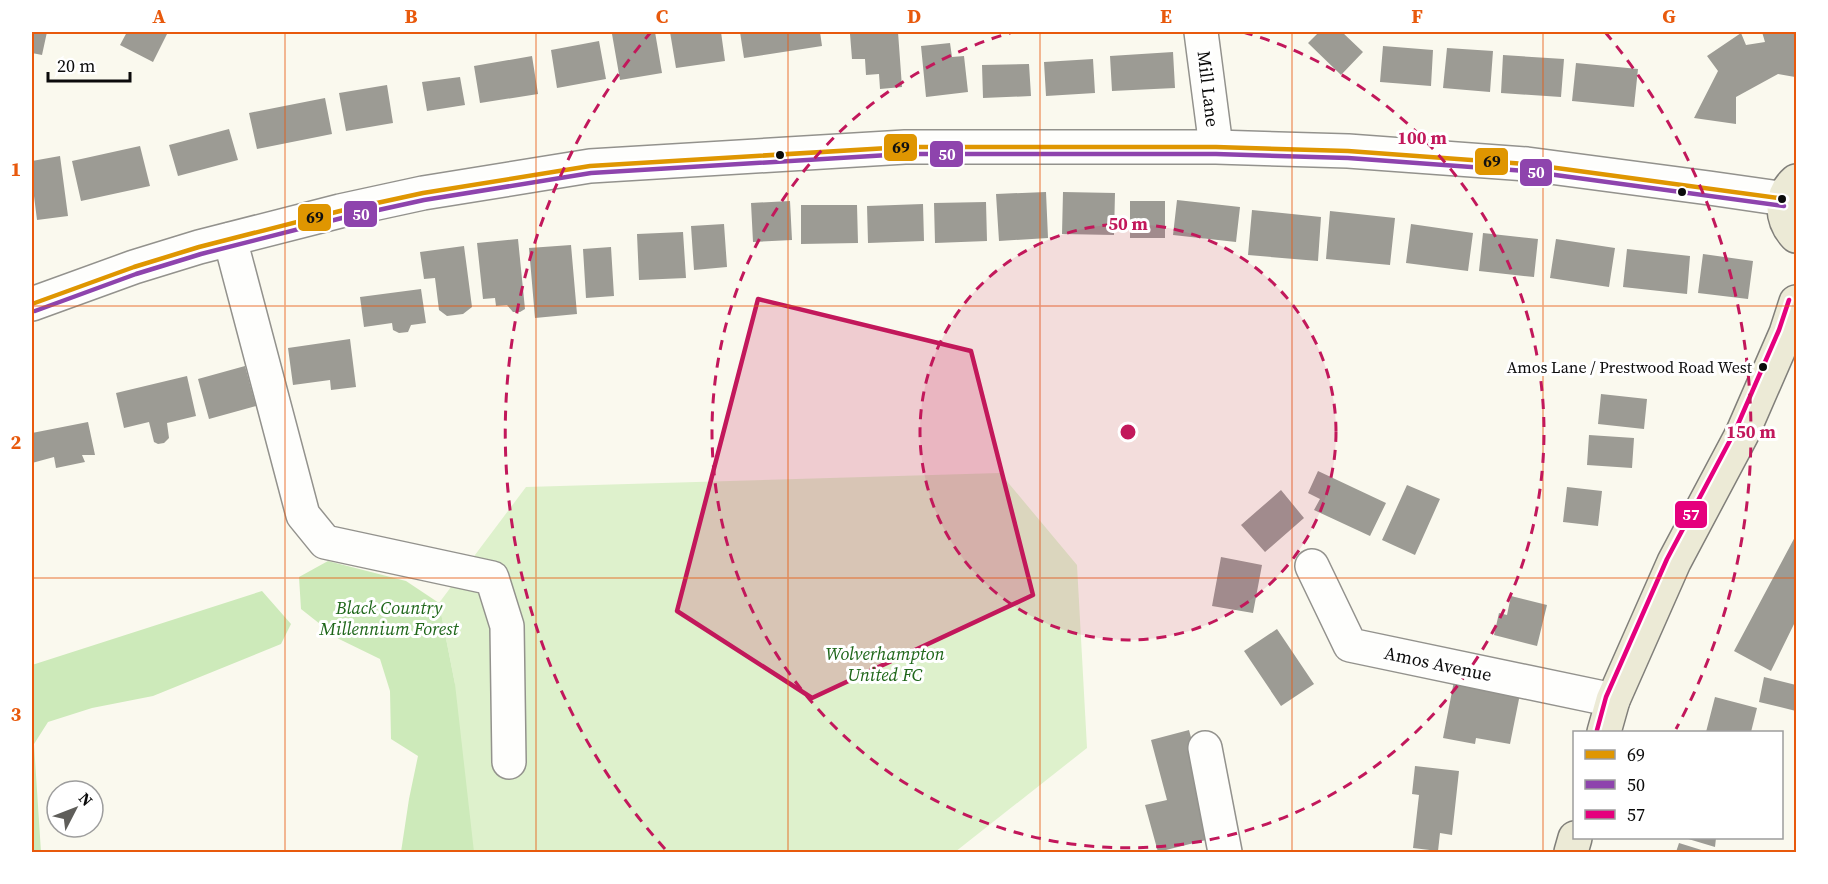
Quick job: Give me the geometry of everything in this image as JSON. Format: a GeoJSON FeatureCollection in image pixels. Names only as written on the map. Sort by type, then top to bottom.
{"type":"FeatureCollection","features":[{"type":"Feature","properties":{"kind":"main road"},"geometry":{"type":"LineString","coordinates":[[1791,190],[1784,211],[1786,221],[1797,236]]}},
{"type":"Feature","properties":{"kind":"main road"},"geometry":{"type":"LineString","coordinates":[[1604,731],[1613,700],[1674,562],[1742,434],[1795,310]]}},
{"type":"Feature","properties":{"kind":"street","name":"Mill Lane"},"geometry":{"type":"LineString","coordinates":[[1201,32],[1215,147]]}},
{"type":"Feature","properties":{"kind":"street"},"geometry":{"type":"LineString","coordinates":[[32,304],[134,267],[230,239],[340,211],[423,193],[590,166],[905,147],[1215,147],[1348,151],[1527,164],[1709,188],[1791,190]]}},
{"type":"Feature","properties":{"kind":"street"},"geometry":{"type":"LineString","coordinates":[[230,239],[303,515],[325,542],[492,578],[507,626],[509,762]]}},
{"type":"Feature","properties":{"kind":"street","name":"Amos Avenue"},"geometry":{"type":"LineString","coordinates":[[1312,566],[1350,645],[1613,700]]}},
{"type":"Feature","properties":{"kind":"street"},"geometry":{"type":"LineString","coordinates":[[1205,748],[1225,852]]}},
{"type":"Feature","properties":{"kind":"highlighted area"},"geometry":{"type":"Polygon","coordinates":[[[758,299],[971,351],[1033,595],[812,698],[677,611],[758,299]]]}},
{"type":"Feature","properties":{"kind":"green space","name":"Wolverhampton United FC"},"geometry":{"type":"Polygon","coordinates":[[[1000,473],[1077,565],[1087,748],[955,852],[449,852],[455,684],[439,603],[526,487],[1000,473]]]}},
{"type":"Feature","properties":{"kind":"green space","name":"Black Country Millennium Forest"},"geometry":{"type":"Polygon","coordinates":[[[328,561],[406,581],[439,603],[455,684],[474,852],[401,852],[418,756],[391,739],[390,691],[380,659],[339,639],[301,609],[299,577],[328,561]]]}},
{"type":"Feature","properties":{"kind":"green space","name":"Black Country Millennium Forest"},"geometry":{"type":"Polygon","coordinates":[[[262,591],[291,624],[281,644],[153,696],[92,708],[48,722],[34,744],[41,852],[32,852],[32,665],[262,591]]]}},
{"type":"Feature","properties":{"kind":"building"},"geometry":{"type":"Polygon","coordinates":[[[32,32],[47,32],[42,55],[32,53],[32,32]]]}},
{"type":"Feature","properties":{"kind":"building"},"geometry":{"type":"Polygon","coordinates":[[[127,32],[168,32],[153,62],[120,45],[127,32]]]}},
{"type":"Feature","properties":{"kind":"building"},"geometry":{"type":"Polygon","coordinates":[[[655,32],[662,73],[620,80],[612,34],[655,32]]]}},
{"type":"Feature","properties":{"kind":"building"},"geometry":{"type":"Polygon","coordinates":[[[670,32],[721,32],[725,61],[676,68],[670,32]]]}},
{"type":"Feature","properties":{"kind":"building"},"geometry":{"type":"Polygon","coordinates":[[[740,32],[820,32],[822,46],[744,58],[740,32]]]}},
{"type":"Feature","properties":{"kind":"building"},"geometry":{"type":"Polygon","coordinates":[[[898,32],[902,87],[880,89],[879,74],[866,75],[865,59],[852,59],[850,34],[898,32]]]}},
{"type":"Feature","properties":{"kind":"building"},"geometry":{"type":"Polygon","coordinates":[[[1319,32],[1342,32],[1363,52],[1341,75],[1308,43],[1319,32]]]}},
{"type":"Feature","properties":{"kind":"building"},"geometry":{"type":"Polygon","coordinates":[[[1762,32],[1796,32],[1795,77],[1778,74],[1736,97],[1736,124],[1694,118],[1718,71],[1707,56],[1741,33],[1746,45],[1765,42],[1762,32]]]}},
{"type":"Feature","properties":{"kind":"building"},"geometry":{"type":"Polygon","coordinates":[[[599,41],[606,79],[557,88],[551,50],[599,41]]]}},
{"type":"Feature","properties":{"kind":"building"},"geometry":{"type":"Polygon","coordinates":[[[950,43],[952,57],[964,56],[968,92],[926,97],[921,46],[950,43]]]}},
{"type":"Feature","properties":{"kind":"building"},"geometry":{"type":"Polygon","coordinates":[[[1383,46],[1433,50],[1431,86],[1380,82],[1383,46]]]}},
{"type":"Feature","properties":{"kind":"building"},"geometry":{"type":"Polygon","coordinates":[[[1447,48],[1493,51],[1490,92],[1443,88],[1447,48]]]}},
{"type":"Feature","properties":{"kind":"building"},"geometry":{"type":"Polygon","coordinates":[[[1173,52],[1175,88],[1112,91],[1110,56],[1173,52]]]}},
{"type":"Feature","properties":{"kind":"building"},"geometry":{"type":"Polygon","coordinates":[[[1503,55],[1564,59],[1561,97],[1501,93],[1503,55]]]}},
{"type":"Feature","properties":{"kind":"building"},"geometry":{"type":"Polygon","coordinates":[[[532,56],[538,94],[480,103],[474,66],[532,56]]]}},
{"type":"Feature","properties":{"kind":"building"},"geometry":{"type":"Polygon","coordinates":[[[1093,59],[1095,93],[1046,96],[1044,62],[1093,59]]]}},
{"type":"Feature","properties":{"kind":"building"},"geometry":{"type":"Polygon","coordinates":[[[1576,63],[1638,69],[1634,107],[1572,101],[1576,63]]]}},
{"type":"Feature","properties":{"kind":"building"},"geometry":{"type":"Polygon","coordinates":[[[1029,64],[1031,96],[983,98],[982,65],[1029,64]]]}},
{"type":"Feature","properties":{"kind":"building"},"geometry":{"type":"Polygon","coordinates":[[[460,77],[465,105],[427,111],[422,82],[460,77]]]}},
{"type":"Feature","properties":{"kind":"building"},"geometry":{"type":"Polygon","coordinates":[[[387,85],[393,123],[346,131],[339,93],[387,85]]]}},
{"type":"Feature","properties":{"kind":"building"},"geometry":{"type":"Polygon","coordinates":[[[325,98],[332,134],[257,149],[249,113],[325,98]]]}},
{"type":"Feature","properties":{"kind":"building"},"geometry":{"type":"Polygon","coordinates":[[[229,129],[238,160],[178,176],[169,145],[229,129]]]}},
{"type":"Feature","properties":{"kind":"building"},"geometry":{"type":"Polygon","coordinates":[[[140,146],[150,186],[81,201],[72,161],[140,146]]]}},
{"type":"Feature","properties":{"kind":"building"},"geometry":{"type":"Polygon","coordinates":[[[60,156],[68,216],[37,220],[32,161],[60,156]]]}},
{"type":"Feature","properties":{"kind":"building"},"geometry":{"type":"Polygon","coordinates":[[[1046,192],[1048,238],[999,241],[996,194],[1046,192]]]}},
{"type":"Feature","properties":{"kind":"building"},"geometry":{"type":"Polygon","coordinates":[[[1063,192],[1115,193],[1114,235],[1062,234],[1063,192]]]}},
{"type":"Feature","properties":{"kind":"building"},"geometry":{"type":"Polygon","coordinates":[[[1177,200],[1240,207],[1236,242],[1173,235],[1177,200]]]}},
{"type":"Feature","properties":{"kind":"building"},"geometry":{"type":"Polygon","coordinates":[[[790,201],[792,240],[753,242],[751,203],[790,201]]]}},
{"type":"Feature","properties":{"kind":"building"},"geometry":{"type":"Polygon","coordinates":[[[1130,201],[1165,201],[1165,238],[1130,238],[1130,201]]]}},
{"type":"Feature","properties":{"kind":"building"},"geometry":{"type":"Polygon","coordinates":[[[986,202],[987,241],[935,243],[934,203],[986,202]]]}},
{"type":"Feature","properties":{"kind":"building"},"geometry":{"type":"Polygon","coordinates":[[[923,204],[924,241],[868,243],[867,206],[923,204]]]}},
{"type":"Feature","properties":{"kind":"building"},"geometry":{"type":"Polygon","coordinates":[[[801,205],[857,205],[858,243],[801,244],[801,205]]]}},
{"type":"Feature","properties":{"kind":"building"},"geometry":{"type":"Polygon","coordinates":[[[1252,210],[1321,217],[1318,261],[1248,255],[1252,210]]]}},
{"type":"Feature","properties":{"kind":"building"},"geometry":{"type":"Polygon","coordinates":[[[1330,211],[1395,218],[1390,265],[1326,259],[1330,211]]]}},
{"type":"Feature","properties":{"kind":"building"},"geometry":{"type":"Polygon","coordinates":[[[724,224],[727,267],[694,270],[691,226],[724,224]]]}},
{"type":"Feature","properties":{"kind":"building"},"geometry":{"type":"Polygon","coordinates":[[[1411,224],[1473,233],[1468,271],[1406,263],[1411,224]]]}},
{"type":"Feature","properties":{"kind":"building"},"geometry":{"type":"Polygon","coordinates":[[[683,232],[686,278],[639,280],[637,234],[683,232]]]}},
{"type":"Feature","properties":{"kind":"building"},"geometry":{"type":"Polygon","coordinates":[[[1483,233],[1538,239],[1534,277],[1479,271],[1483,233]]]}},
{"type":"Feature","properties":{"kind":"building"},"geometry":{"type":"Polygon","coordinates":[[[518,239],[525,309],[513,312],[507,305],[496,306],[495,298],[483,299],[477,243],[518,239]]]}},
{"type":"Feature","properties":{"kind":"building"},"geometry":{"type":"Polygon","coordinates":[[[1556,239],[1615,248],[1609,287],[1550,278],[1556,239]]]}},
{"type":"Feature","properties":{"kind":"building"},"geometry":{"type":"Polygon","coordinates":[[[571,245],[577,314],[535,318],[529,248],[571,245]]]}},
{"type":"Feature","properties":{"kind":"building"},"geometry":{"type":"Polygon","coordinates":[[[464,246],[472,307],[463,314],[447,316],[439,310],[435,278],[424,279],[420,252],[464,246]]]}},
{"type":"Feature","properties":{"kind":"building"},"geometry":{"type":"Polygon","coordinates":[[[611,247],[614,296],[586,298],[583,249],[611,247]]]}},
{"type":"Feature","properties":{"kind":"building"},"geometry":{"type":"Polygon","coordinates":[[[1627,249],[1690,256],[1687,294],[1623,287],[1627,249]]]}},
{"type":"Feature","properties":{"kind":"building"},"geometry":{"type":"Polygon","coordinates":[[[1703,254],[1753,261],[1748,299],[1698,293],[1703,254]]]}},
{"type":"Feature","properties":{"kind":"building"},"geometry":{"type":"Polygon","coordinates":[[[421,289],[426,323],[411,325],[408,332],[399,333],[393,330],[392,323],[364,327],[360,297],[421,289]]]}},
{"type":"Feature","properties":{"kind":"building"},"geometry":{"type":"Polygon","coordinates":[[[350,339],[356,387],[331,390],[330,380],[293,385],[288,348],[350,339]]]}},
{"type":"Feature","properties":{"kind":"building"},"geometry":{"type":"Polygon","coordinates":[[[245,366],[256,406],[209,419],[198,379],[245,366]]]}},
{"type":"Feature","properties":{"kind":"building"},"geometry":{"type":"Polygon","coordinates":[[[187,376],[196,416],[167,423],[169,438],[164,443],[154,442],[149,422],[124,428],[116,393],[187,376]]]}},
{"type":"Feature","properties":{"kind":"building"},"geometry":{"type":"Polygon","coordinates":[[[1601,394],[1647,399],[1644,429],[1598,424],[1601,394]]]}},
{"type":"Feature","properties":{"kind":"building"},"geometry":{"type":"Polygon","coordinates":[[[88,422],[95,455],[82,455],[85,462],[56,468],[54,457],[32,463],[32,433],[88,422]]]}},
{"type":"Feature","properties":{"kind":"building"},"geometry":{"type":"Polygon","coordinates":[[[1589,435],[1634,438],[1632,468],[1587,465],[1589,435]]]}},
{"type":"Feature","properties":{"kind":"building"},"geometry":{"type":"Polygon","coordinates":[[[1318,471],[1386,503],[1370,536],[1314,510],[1320,499],[1308,493],[1318,471]]]}},
{"type":"Feature","properties":{"kind":"building"},"geometry":{"type":"Polygon","coordinates":[[[1407,485],[1440,499],[1415,555],[1382,540],[1407,485]]]}},
{"type":"Feature","properties":{"kind":"building"},"geometry":{"type":"Polygon","coordinates":[[[1567,487],[1602,491],[1598,526],[1563,522],[1567,487]]]}},
{"type":"Feature","properties":{"kind":"building"},"geometry":{"type":"Polygon","coordinates":[[[1281,490],[1304,518],[1265,552],[1241,525],[1281,490]]]}},
{"type":"Feature","properties":{"kind":"building"},"geometry":{"type":"Polygon","coordinates":[[[1796,535],[1796,620],[1771,671],[1734,651],[1796,535]]]}},
{"type":"Feature","properties":{"kind":"building"},"geometry":{"type":"Polygon","coordinates":[[[1221,557],[1262,565],[1253,613],[1212,606],[1221,557]]]}},
{"type":"Feature","properties":{"kind":"building"},"geometry":{"type":"Polygon","coordinates":[[[1511,596],[1547,605],[1537,646],[1494,635],[1499,613],[1507,615],[1511,596]]]}},
{"type":"Feature","properties":{"kind":"building"},"geometry":{"type":"Polygon","coordinates":[[[1277,629],[1314,684],[1281,706],[1244,651],[1277,629]]]}},
{"type":"Feature","properties":{"kind":"building"},"geometry":{"type":"Polygon","coordinates":[[[1764,677],[1796,685],[1796,711],[1759,702],[1764,677]]]}},
{"type":"Feature","properties":{"kind":"building"},"geometry":{"type":"Polygon","coordinates":[[[1454,681],[1520,694],[1510,744],[1476,738],[1475,744],[1443,738],[1454,681]]]}},
{"type":"Feature","properties":{"kind":"building"},"geometry":{"type":"Polygon","coordinates":[[[1715,697],[1757,708],[1751,731],[1706,731],[1715,697]]]}},
{"type":"Feature","properties":{"kind":"building"},"geometry":{"type":"Polygon","coordinates":[[[1189,730],[1218,837],[1158,852],[1145,805],[1167,800],[1151,740],[1189,730]]]}},
{"type":"Feature","properties":{"kind":"building"},"geometry":{"type":"Polygon","coordinates":[[[1415,766],[1459,771],[1452,835],[1440,833],[1438,851],[1413,848],[1419,795],[1412,794],[1415,766]]]}},
{"type":"Feature","properties":{"kind":"building"},"geometry":{"type":"Polygon","coordinates":[[[1688,839],[1716,839],[1715,847],[1688,839]]]}},
{"type":"Feature","properties":{"kind":"building"},"geometry":{"type":"Polygon","coordinates":[[[1679,843],[1708,852],[1676,852],[1679,843]]]}},
{"type":"Feature","properties":{"kind":"transit line","name":"69"},"geometry":{"type":"LineString","coordinates":[[32,304],[134,267],[199,247],[340,211],[423,193],[590,166],[905,147],[1216,147],[1348,151],[1527,164],[1785,199]]}},
{"type":"Feature","properties":{"kind":"transit line","name":"50"},"geometry":{"type":"LineString","coordinates":[[35,311],[136,274],[201,254],[342,218],[424,200],[591,173],[905,154],[1216,154],[1348,158],[1526,171],[1784,206]]}},
{"type":"Feature","properties":{"kind":"transit line","name":"57"},"geometry":{"type":"LineString","coordinates":[[1597,730],[1606,697],[1667,559],[1735,431],[1779,330],[1789,300]]}},
{"type":"Feature","properties":{"kind":"place","name":"Amos Lane / Prestwood Road West"},"geometry":{"type":"Point","coordinates":[1763,367]}}]}
